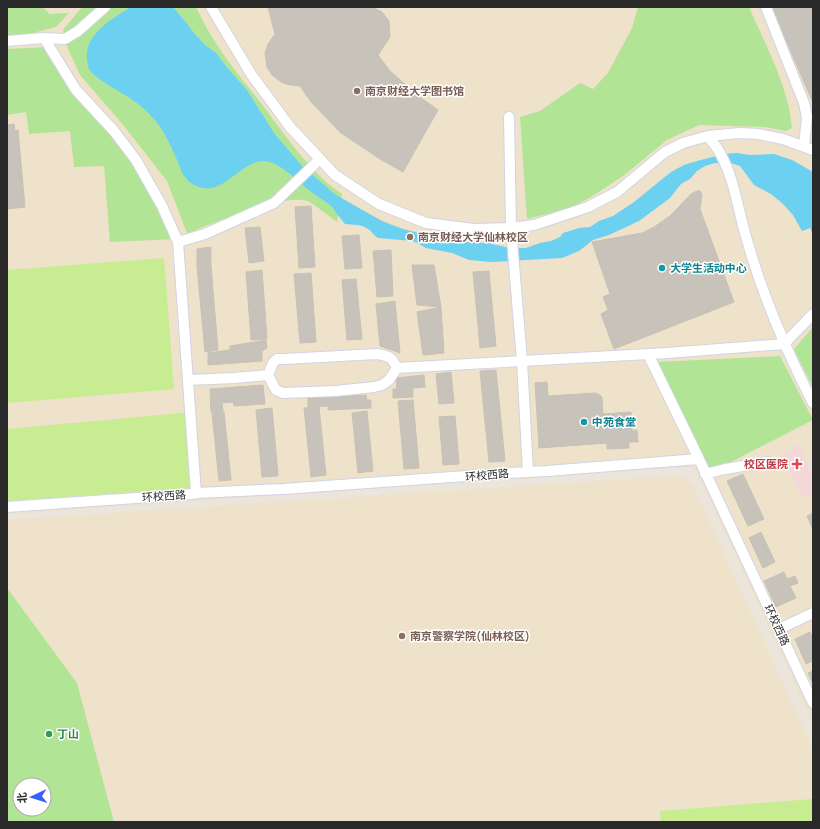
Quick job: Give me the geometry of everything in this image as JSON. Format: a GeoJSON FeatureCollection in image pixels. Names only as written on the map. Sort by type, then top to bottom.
{"type":"FeatureCollection","features":[{"type":"Feature","properties":{"kind":"street"},"geometry":{"type":"LineString","coordinates":[[7,41],[44,38],[65,39],[78,31],[104,7]]}},
{"type":"Feature","properties":{"kind":"street"},"geometry":{"type":"LineString","coordinates":[[211,7],[251,74],[290,127],[335,175],[379,204],[426,223],[474,229],[511,228],[534,225],[588,207],[617,192],[665,152],[683,144],[708,136],[740,133],[758,134],[783,139],[809,148],[807,117],[804,103],[766,7]]}},
{"type":"Feature","properties":{"kind":"street"},"geometry":{"type":"LineString","coordinates":[[44,38],[76,90],[114,131],[136,160],[162,206],[178,242],[196,493]]}},
{"type":"Feature","properties":{"kind":"street"},"geometry":{"type":"LineString","coordinates":[[508,117],[511,228],[522,360],[528,472]]}},
{"type":"Feature","properties":{"kind":"street"},"geometry":{"type":"LineString","coordinates":[[708,136],[720,152],[727,167],[737,198],[747,240],[775,324],[813,403]]}},
{"type":"Feature","properties":{"kind":"street"},"geometry":{"type":"LineString","coordinates":[[178,242],[205,234],[274,203],[320,159]]}},
{"type":"Feature","properties":{"kind":"street"},"geometry":{"type":"LineString","coordinates":[[268,375],[276,390],[283,393],[336,391],[382,385],[389,380],[398,368],[648,354],[784,344],[813,314]]}},
{"type":"Feature","properties":{"kind":"street"},"geometry":{"type":"LineString","coordinates":[[268,375],[273,363],[277,359],[377,354],[388,356],[398,368]]}},
{"type":"Feature","properties":{"kind":"street"},"geometry":{"type":"LineString","coordinates":[[648,354],[698,459]]}},
{"type":"Feature","properties":{"kind":"street"},"geometry":{"type":"LineString","coordinates":[[188,380],[268,375]]}},
{"type":"Feature","properties":{"kind":"street","name":"环校西路"},"geometry":{"type":"LineString","coordinates":[[7,506],[196,493],[283,489],[698,459],[813,703]]}},
{"type":"Feature","properties":{"kind":"street"},"geometry":{"type":"LineString","coordinates":[[705,474],[767,462]]}},
{"type":"Feature","properties":{"kind":"street"},"geometry":{"type":"LineString","coordinates":[[778,629],[813,613]]}},
{"type":"Feature","properties":{"kind":"shaded area","name":"南京财经大学仙林校区"},"geometry":{"type":"Polygon","coordinates":[[[7,7],[813,7],[813,722],[695,469],[688,467],[7,514],[7,7]]]}},
{"type":"Feature","properties":{"kind":"shaded area","name":"校区医院"},"geometry":{"type":"Polygon","coordinates":[[[800,445],[813,475],[813,493],[802,498],[781,453],[800,445]]]}},
{"type":"Feature","properties":{"kind":"shaded area","name":"南京警察学院(仙林校区)"},"geometry":{"type":"Polygon","coordinates":[[[674,476],[686,479],[692,483],[813,750],[813,822],[114,822],[77,683],[7,588],[7,520],[674,476]]]}},
{"type":"Feature","properties":{"kind":"green space"},"geometry":{"type":"Polygon","coordinates":[[[7,7],[42,7],[50,14],[69,13],[56,27],[25,35],[7,35],[7,7]]]}},
{"type":"Feature","properties":{"kind":"green space"},"geometry":{"type":"Polygon","coordinates":[[[82,7],[196,7],[217,45],[298,152],[319,175],[342,194],[337,222],[307,201],[282,201],[247,211],[187,233],[167,181],[124,126],[80,75],[68,49],[63,30],[82,7]]]}},
{"type":"Feature","properties":{"kind":"green space"},"geometry":{"type":"Polygon","coordinates":[[[638,7],[749,7],[781,82],[790,113],[792,128],[786,131],[765,127],[699,125],[667,140],[623,176],[591,197],[570,208],[527,219],[520,117],[540,111],[580,83],[593,89],[608,73],[632,28],[638,7]]]}},
{"type":"Feature","properties":{"kind":"green space"},"geometry":{"type":"Polygon","coordinates":[[[49,47],[61,67],[131,153],[175,239],[110,242],[104,166],[74,167],[70,131],[29,134],[26,112],[7,115],[7,49],[49,47]]]}},
{"type":"Feature","properties":{"kind":"green space"},"geometry":{"type":"Polygon","coordinates":[[[164,258],[174,389],[7,403],[7,270],[164,258]]]}},
{"type":"Feature","properties":{"kind":"green space"},"geometry":{"type":"Polygon","coordinates":[[[813,327],[813,388],[794,349],[813,327]]]}},
{"type":"Feature","properties":{"kind":"green space"},"geometry":{"type":"Polygon","coordinates":[[[780,356],[813,420],[711,472],[657,362],[780,356]]]}},
{"type":"Feature","properties":{"kind":"green space"},"geometry":{"type":"Polygon","coordinates":[[[192,412],[198,488],[7,501],[7,429],[192,412]]]}},
{"type":"Feature","properties":{"kind":"green space","name":"丁山"},"geometry":{"type":"Polygon","coordinates":[[[7,588],[77,683],[114,822],[7,822],[7,588]]]}},
{"type":"Feature","properties":{"kind":"green space"},"geometry":{"type":"Polygon","coordinates":[[[813,799],[813,822],[661,822],[660,811],[813,799]]]}},
{"type":"Feature","properties":{"kind":"water"},"geometry":{"type":"Polygon","coordinates":[[[131,7],[173,7],[194,33],[205,45],[216,53],[247,90],[274,133],[302,166],[336,195],[382,221],[403,229],[439,238],[464,242],[488,243],[510,248],[526,248],[551,241],[560,237],[563,233],[579,228],[590,227],[599,221],[613,216],[634,202],[671,172],[684,165],[724,154],[737,153],[750,155],[774,154],[792,160],[813,172],[813,234],[810,228],[802,231],[793,215],[783,204],[771,194],[754,185],[740,166],[731,163],[715,163],[705,166],[697,171],[690,179],[681,184],[670,198],[639,221],[609,235],[593,240],[579,251],[562,258],[491,262],[469,260],[452,253],[426,248],[413,241],[378,238],[363,226],[345,224],[332,207],[295,178],[271,162],[256,162],[247,166],[222,184],[214,187],[204,188],[194,185],[184,176],[165,135],[152,117],[135,101],[97,77],[89,68],[87,51],[90,42],[108,22],[131,7]]]}},
{"type":"Feature","properties":{"kind":"building","name":"南京财经大学图书馆"},"geometry":{"type":"Polygon","coordinates":[[[268,7],[366,7],[374,8],[382,12],[389,21],[390,37],[378,55],[390,71],[417,95],[438,110],[403,172],[380,159],[341,133],[311,102],[300,86],[281,82],[272,75],[267,67],[265,53],[268,44],[275,34],[268,7]]]}},
{"type":"Feature","properties":{"kind":"building"},"geometry":{"type":"Polygon","coordinates":[[[772,7],[813,7],[813,103],[785,38],[772,7]]]}},
{"type":"Feature","properties":{"kind":"building"},"geometry":{"type":"Polygon","coordinates":[[[14,124],[15,131],[18,130],[25,207],[7,209],[7,125],[14,124]]]}},
{"type":"Feature","properties":{"kind":"building","name":"大学生活动中心"},"geometry":{"type":"Polygon","coordinates":[[[700,191],[702,195],[700,209],[734,302],[614,349],[601,314],[608,310],[603,297],[610,294],[592,242],[642,233],[670,216],[691,194],[700,191]]]}},
{"type":"Feature","properties":{"kind":"building"},"geometry":{"type":"Polygon","coordinates":[[[311,206],[315,267],[299,268],[295,207],[311,206]]]}},
{"type":"Feature","properties":{"kind":"building"},"geometry":{"type":"Polygon","coordinates":[[[260,227],[264,261],[249,263],[245,228],[260,227]]]}},
{"type":"Feature","properties":{"kind":"building"},"geometry":{"type":"Polygon","coordinates":[[[359,235],[362,268],[345,269],[342,236],[359,235]]]}},
{"type":"Feature","properties":{"kind":"building"},"geometry":{"type":"Polygon","coordinates":[[[211,247],[211,266],[218,350],[205,352],[197,267],[197,249],[211,247]]]}},
{"type":"Feature","properties":{"kind":"building"},"geometry":{"type":"Polygon","coordinates":[[[391,250],[393,296],[377,297],[373,251],[391,250]]]}},
{"type":"Feature","properties":{"kind":"building"},"geometry":{"type":"Polygon","coordinates":[[[412,265],[434,265],[441,307],[417,305],[412,265]]]}},
{"type":"Feature","properties":{"kind":"building"},"geometry":{"type":"Polygon","coordinates":[[[262,270],[267,339],[251,340],[246,272],[262,270]]]}},
{"type":"Feature","properties":{"kind":"building"},"geometry":{"type":"Polygon","coordinates":[[[489,271],[496,346],[480,348],[473,272],[489,271]]]}},
{"type":"Feature","properties":{"kind":"building"},"geometry":{"type":"Polygon","coordinates":[[[311,273],[316,342],[300,343],[294,274],[311,273]]]}},
{"type":"Feature","properties":{"kind":"building"},"geometry":{"type":"Polygon","coordinates":[[[356,279],[362,339],[347,340],[342,280],[356,279]]]}},
{"type":"Feature","properties":{"kind":"building"},"geometry":{"type":"Polygon","coordinates":[[[395,301],[400,353],[380,346],[376,304],[395,301]]]}},
{"type":"Feature","properties":{"kind":"building"},"geometry":{"type":"Polygon","coordinates":[[[441,307],[444,353],[423,355],[417,312],[441,307]]]}},
{"type":"Feature","properties":{"kind":"building"},"geometry":{"type":"Polygon","coordinates":[[[266,340],[267,348],[262,351],[262,361],[208,365],[208,353],[230,350],[230,346],[266,340]]]}},
{"type":"Feature","properties":{"kind":"building"},"geometry":{"type":"Polygon","coordinates":[[[496,370],[505,461],[489,462],[480,371],[496,370]]]}},
{"type":"Feature","properties":{"kind":"building"},"geometry":{"type":"Polygon","coordinates":[[[451,372],[454,403],[439,404],[436,374],[451,372]]]}},
{"type":"Feature","properties":{"kind":"building"},"geometry":{"type":"Polygon","coordinates":[[[424,375],[425,387],[413,388],[413,397],[393,398],[393,389],[397,389],[396,378],[424,375]]]}},
{"type":"Feature","properties":{"kind":"building","name":"中苑食堂"},"geometry":{"type":"Polygon","coordinates":[[[547,382],[548,396],[595,393],[602,397],[603,414],[631,412],[632,431],[637,430],[638,442],[629,442],[629,448],[607,449],[607,443],[539,448],[535,383],[547,382]]]}},
{"type":"Feature","properties":{"kind":"building"},"geometry":{"type":"Polygon","coordinates":[[[263,385],[265,404],[234,406],[233,402],[222,403],[223,411],[211,412],[210,389],[263,385]]]}},
{"type":"Feature","properties":{"kind":"building"},"geometry":{"type":"Polygon","coordinates":[[[366,395],[367,400],[371,400],[371,408],[328,410],[328,406],[308,407],[308,398],[366,395]]]}},
{"type":"Feature","properties":{"kind":"building"},"geometry":{"type":"Polygon","coordinates":[[[413,400],[419,468],[404,469],[398,401],[413,400]]]}},
{"type":"Feature","properties":{"kind":"building"},"geometry":{"type":"Polygon","coordinates":[[[319,407],[326,475],[311,477],[304,408],[319,407]]]}},
{"type":"Feature","properties":{"kind":"building"},"geometry":{"type":"Polygon","coordinates":[[[272,408],[278,476],[262,477],[256,410],[272,408]]]}},
{"type":"Feature","properties":{"kind":"building"},"geometry":{"type":"Polygon","coordinates":[[[367,411],[373,471],[358,473],[352,413],[367,411]]]}},
{"type":"Feature","properties":{"kind":"building"},"geometry":{"type":"Polygon","coordinates":[[[224,412],[231,480],[219,481],[212,413],[224,412]]]}},
{"type":"Feature","properties":{"kind":"building"},"geometry":{"type":"Polygon","coordinates":[[[455,416],[459,464],[443,465],[439,417],[455,416]]]}},
{"type":"Feature","properties":{"kind":"building"},"geometry":{"type":"Polygon","coordinates":[[[743,474],[764,519],[748,526],[727,481],[743,474]]]}},
{"type":"Feature","properties":{"kind":"building"},"geometry":{"type":"Polygon","coordinates":[[[813,513],[813,530],[807,516],[813,513]]]}},
{"type":"Feature","properties":{"kind":"building"},"geometry":{"type":"Polygon","coordinates":[[[761,532],[775,562],[763,568],[749,538],[761,532]]]}},
{"type":"Feature","properties":{"kind":"building"},"geometry":{"type":"Polygon","coordinates":[[[784,572],[787,579],[795,576],[798,583],[790,586],[796,598],[776,607],[764,581],[784,572]]]}},
{"type":"Feature","properties":{"kind":"building"},"geometry":{"type":"Polygon","coordinates":[[[810,632],[813,640],[813,661],[806,664],[795,639],[810,632]]]}},
{"type":"Feature","properties":{"kind":"building"},"geometry":{"type":"Polygon","coordinates":[[[813,671],[813,684],[808,673],[813,671]]]}},
{"type":"Feature","properties":{"kind":"place","name":"南京财经大学图书馆"},"geometry":{"type":"Point","coordinates":[357,91]}},
{"type":"Feature","properties":{"kind":"place","name":"南京财经大学仙林校区"},"geometry":{"type":"Point","coordinates":[410,237]}},
{"type":"Feature","properties":{"kind":"place","name":"大学生活动中心"},"geometry":{"type":"Point","coordinates":[662,268]}},
{"type":"Feature","properties":{"kind":"place","name":"中苑食堂"},"geometry":{"type":"Point","coordinates":[584,422]}},
{"type":"Feature","properties":{"kind":"place","name":"校区医院"},"geometry":{"type":"Point","coordinates":[797,464]}},
{"type":"Feature","properties":{"kind":"place","name":"南京警察学院(仙林校区)"},"geometry":{"type":"Point","coordinates":[402,636]}},
{"type":"Feature","properties":{"kind":"place","name":"丁山"},"geometry":{"type":"Point","coordinates":[49,734]}}]}
